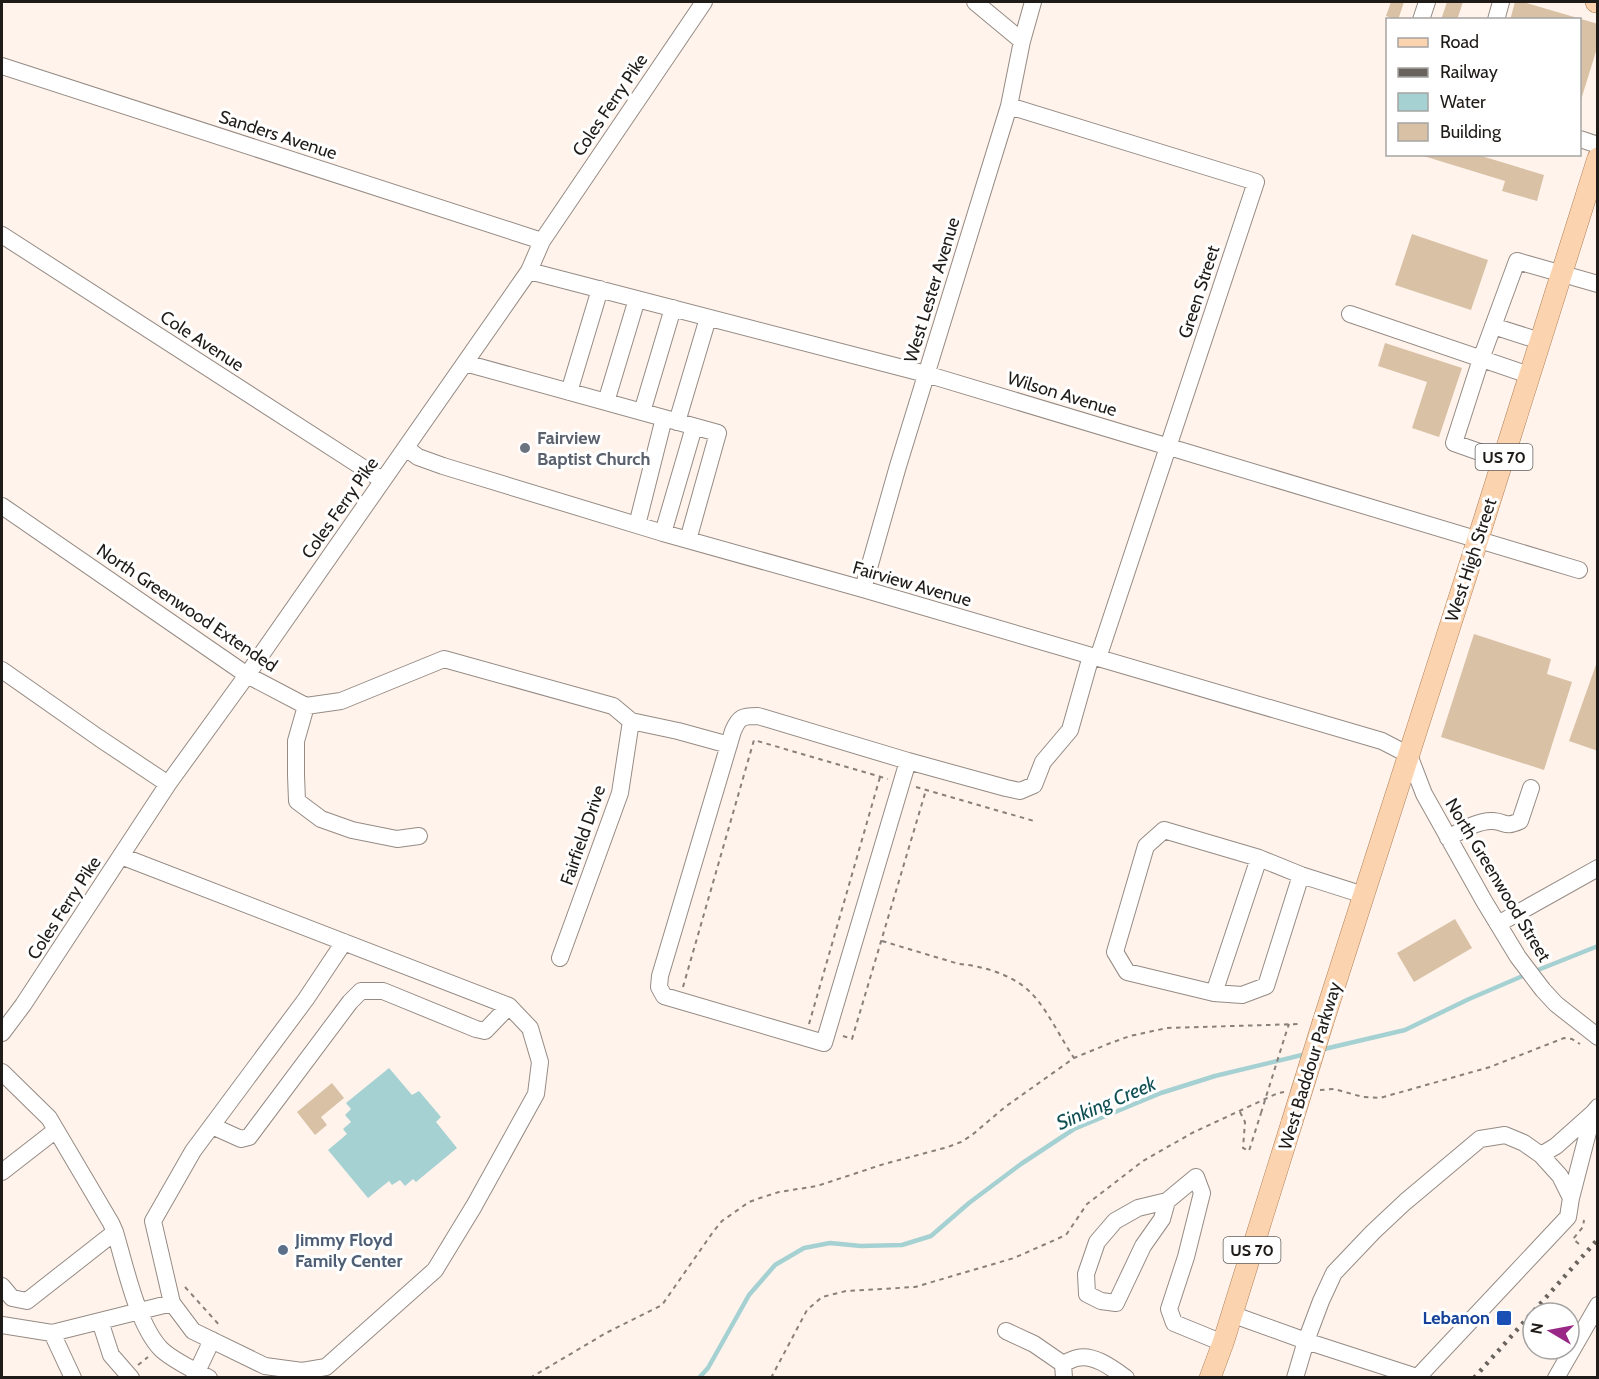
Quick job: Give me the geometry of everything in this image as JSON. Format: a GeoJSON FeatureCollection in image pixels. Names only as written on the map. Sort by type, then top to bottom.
{"type":"FeatureCollection","features":[{"type":"Feature","properties":{"kind":"main road","name":"West High Street"},"geometry":{"type":"LineString","coordinates":[[1409,755],[1598,158]]}},
{"type":"Feature","properties":{"kind":"main road","name":"West Baddour Parkway"},"geometry":{"type":"LineString","coordinates":[[1210,1377],[1223,1343],[1409,755]]}},
{"type":"Feature","properties":{"kind":"street","name":"Coles Ferry Pike"},"geometry":{"type":"LineString","coordinates":[[2,1034],[168,784],[247,675],[529,271],[542,241],[704,2]]}},
{"type":"Feature","properties":{"kind":"street"},"geometry":{"type":"LineString","coordinates":[[975,2],[1022,41]]}},
{"type":"Feature","properties":{"kind":"street","name":"West Lester Avenue"},"geometry":{"type":"LineString","coordinates":[[863,589],[926,374],[1009,106],[1022,41],[1033,2]]}},
{"type":"Feature","properties":{"kind":"street"},"geometry":{"type":"LineString","coordinates":[[1422,18],[1427,2]]}},
{"type":"Feature","properties":{"kind":"street"},"geometry":{"type":"LineString","coordinates":[[1497,18],[1501,2]]}},
{"type":"Feature","properties":{"kind":"street","name":"Sanders Avenue"},"geometry":{"type":"LineString","coordinates":[[2,66],[542,241]]}},
{"type":"Feature","properties":{"kind":"street","name":"Green Street"},"geometry":{"type":"LineString","coordinates":[[908,761],[1020,791],[1034,785],[1043,762],[1070,730],[1169,446],[1256,182],[1009,106]]}},
{"type":"Feature","properties":{"kind":"street"},"geometry":{"type":"LineString","coordinates":[[1581,139],[1598,145]]}},
{"type":"Feature","properties":{"kind":"street","name":"Cole Avenue"},"geometry":{"type":"LineString","coordinates":[[2,235],[382,480]]}},
{"type":"Feature","properties":{"kind":"street"},"geometry":{"type":"LineString","coordinates":[[1503,460],[1454,443],[1480,358],[1517,261],[1598,284]]}},
{"type":"Feature","properties":{"kind":"street","name":"Wilson Avenue"},"geometry":{"type":"LineString","coordinates":[[529,271],[926,374],[1579,570]]}},
{"type":"Feature","properties":{"kind":"street"},"geometry":{"type":"LineString","coordinates":[[569,392],[600,289]]}},
{"type":"Feature","properties":{"kind":"street"},"geometry":{"type":"LineString","coordinates":[[606,402],[637,299]]}},
{"type":"Feature","properties":{"kind":"street"},"geometry":{"type":"LineString","coordinates":[[642,412],[673,308]]}},
{"type":"Feature","properties":{"kind":"street"},"geometry":{"type":"LineString","coordinates":[[1350,314],[1529,375]]}},
{"type":"Feature","properties":{"kind":"street"},"geometry":{"type":"LineString","coordinates":[[637,525],[678,422],[708,318]]}},
{"type":"Feature","properties":{"kind":"street"},"geometry":{"type":"LineString","coordinates":[[1493,326],[1540,341]]}},
{"type":"Feature","properties":{"kind":"street"},"geometry":{"type":"LineString","coordinates":[[465,363],[718,434],[688,540]]}},
{"type":"Feature","properties":{"kind":"street"},"geometry":{"type":"LineString","coordinates":[[663,533],[678,422]]}},
{"type":"Feature","properties":{"kind":"street","name":"Fairview Avenue"},"geometry":{"type":"LineString","coordinates":[[406,448],[418,457],[443,466],[663,533],[1382,741],[1409,755]]}},
{"type":"Feature","properties":{"kind":"street","name":"North Greenwood Extended"},"geometry":{"type":"LineString","coordinates":[[2,506],[247,675],[306,706]]}},
{"type":"Feature","properties":{"kind":"street"},"geometry":{"type":"LineString","coordinates":[[419,836],[397,839],[352,830],[321,819],[297,801],[296,741],[306,706],[341,701],[444,659],[613,706],[631,721],[729,745]]}},
{"type":"Feature","properties":{"kind":"street"},"geometry":{"type":"LineString","coordinates":[[2,670],[168,784]]}},
{"type":"Feature","properties":{"kind":"street"},"geometry":{"type":"LineString","coordinates":[[746,716],[758,716],[908,761],[824,1043],[664,996],[659,987],[660,976],[737,721],[746,716]]}},
{"type":"Feature","properties":{"kind":"street","name":"Fairfield Drive"},"geometry":{"type":"LineString","coordinates":[[560,958],[620,793],[631,721]]}},
{"type":"Feature","properties":{"kind":"street","name":"North Greenwood Street"},"geometry":{"type":"LineString","coordinates":[[1409,755],[1424,794],[1518,957],[1556,1004],[1598,1037]]}},
{"type":"Feature","properties":{"kind":"street"},"geometry":{"type":"LineString","coordinates":[[1448,838],[1474,825],[1492,821],[1509,826],[1520,821],[1531,788]]}},
{"type":"Feature","properties":{"kind":"street"},"geometry":{"type":"LineString","coordinates":[[1301,875],[1266,986],[1242,995],[1214,993],[1126,972],[1115,952],[1146,846],[1164,830],[1259,858],[1301,875],[1364,895]]}},
{"type":"Feature","properties":{"kind":"street"},"geometry":{"type":"LineString","coordinates":[[121,856],[344,942],[509,1006],[530,1028],[540,1062],[536,1094],[474,1206],[435,1270],[327,1372],[265,1366],[217,1334],[193,1331],[172,1303],[153,1221],[194,1151],[306,999],[344,942]]}},
{"type":"Feature","properties":{"kind":"street"},"geometry":{"type":"LineString","coordinates":[[1214,993],[1259,858]]}},
{"type":"Feature","properties":{"kind":"street"},"geometry":{"type":"LineString","coordinates":[[1498,924],[1598,868]]}},
{"type":"Feature","properties":{"kind":"street"},"geometry":{"type":"LineString","coordinates":[[212,1126],[241,1139],[249,1137],[350,1002],[361,991],[383,991],[485,1031],[509,1006]]}},
{"type":"Feature","properties":{"kind":"street"},"geometry":{"type":"LineString","coordinates":[[2,1072],[49,1118],[111,1223],[139,1311],[152,1339],[162,1350],[200,1376],[217,1334]]}},
{"type":"Feature","properties":{"kind":"street"},"geometry":{"type":"LineString","coordinates":[[1541,1155],[1556,1146],[1595,1110]]}},
{"type":"Feature","properties":{"kind":"street"},"geometry":{"type":"LineString","coordinates":[[1232,1314],[1417,1377],[1568,1217],[1570,1197],[1595,1110]]}},
{"type":"Feature","properties":{"kind":"street"},"geometry":{"type":"LineString","coordinates":[[2,1172],[56,1130]]}},
{"type":"Feature","properties":{"kind":"street"},"geometry":{"type":"LineString","coordinates":[[1295,1377],[1321,1301],[1334,1273],[1405,1202],[1480,1138],[1505,1135],[1524,1143],[1541,1155],[1560,1176],[1570,1197]]}},
{"type":"Feature","properties":{"kind":"street"},"geometry":{"type":"LineString","coordinates":[[1167,1201],[1162,1219],[1143,1246],[1116,1303],[1088,1294],[1086,1274],[1097,1242],[1114,1221],[1138,1208],[1167,1201],[1196,1178],[1202,1193],[1186,1257],[1169,1309],[1174,1323],[1223,1343]]}},
{"type":"Feature","properties":{"kind":"street"},"geometry":{"type":"LineString","coordinates":[[115,1232],[27,1301],[9,1326],[52,1333],[172,1303]]}},
{"type":"Feature","properties":{"kind":"street"},"geometry":{"type":"LineString","coordinates":[[2,1286],[12,1298],[27,1301]]}},
{"type":"Feature","properties":{"kind":"street"},"geometry":{"type":"LineString","coordinates":[[1556,1377],[1598,1305]]}},
{"type":"Feature","properties":{"kind":"street"},"geometry":{"type":"LineString","coordinates":[[100,1321],[111,1355],[131,1377]]}},
{"type":"Feature","properties":{"kind":"street"},"geometry":{"type":"LineString","coordinates":[[1006,1332],[1034,1344],[1064,1371],[1076,1358],[1089,1357],[1103,1362],[1126,1377]]}},
{"type":"Feature","properties":{"kind":"street"},"geometry":{"type":"LineString","coordinates":[[52,1333],[73,1377]]}},
{"type":"Feature","properties":{"kind":"path"},"geometry":{"type":"LineString","coordinates":[[681,993],[754,740],[894,781]]}},
{"type":"Feature","properties":{"kind":"path"},"geometry":{"type":"LineString","coordinates":[[807,1030],[880,777]]}},
{"type":"Feature","properties":{"kind":"path"},"geometry":{"type":"LineString","coordinates":[[911,785],[1034,821]]}},
{"type":"Feature","properties":{"kind":"path"},"geometry":{"type":"LineString","coordinates":[[838,1035],[852,1039],[926,790]]}},
{"type":"Feature","properties":{"kind":"path"},"geometry":{"type":"LineString","coordinates":[[881,941],[1003,975],[1020,984],[1035,997],[1074,1058]]}},
{"type":"Feature","properties":{"kind":"path"},"geometry":{"type":"LineString","coordinates":[[1240,1111],[1245,1122],[1243,1148],[1249,1151],[1289,1024]]}},
{"type":"Feature","properties":{"kind":"path"},"geometry":{"type":"LineString","coordinates":[[531,1377],[606,1333],[662,1305],[713,1232],[723,1221],[749,1202],[779,1192],[817,1186],[961,1142],[1074,1058],[1130,1036],[1167,1028],[1300,1024]]}},
{"type":"Feature","properties":{"kind":"path"},"geometry":{"type":"LineString","coordinates":[[1312,1091],[1334,1089],[1380,1098],[1490,1067],[1564,1038],[1572,1039],[1580,1044]]}},
{"type":"Feature","properties":{"kind":"path"},"geometry":{"type":"LineString","coordinates":[[771,1377],[807,1310],[822,1297],[846,1291],[915,1287],[1014,1258],[1066,1235],[1087,1204],[1143,1161],[1192,1133],[1278,1093],[1289,1092]]}},
{"type":"Feature","properties":{"kind":"path"},"geometry":{"type":"LineString","coordinates":[[179,1281],[217,1334]]}},
{"type":"Feature","properties":{"kind":"water"},"geometry":{"type":"Polygon","coordinates":[[[389,1068],[412,1095],[419,1091],[441,1117],[436,1122],[457,1148],[416,1182],[413,1179],[405,1186],[400,1180],[392,1185],[389,1181],[368,1198],[328,1150],[347,1134],[343,1129],[351,1122],[345,1115],[351,1109],[346,1103],[389,1068]]]}},
{"type":"Feature","properties":{"kind":"building"},"geometry":{"type":"Polygon","coordinates":[[[1391,2],[1404,2],[1399,18],[1386,16],[1391,2]]]}},
{"type":"Feature","properties":{"kind":"building"},"geometry":{"type":"Polygon","coordinates":[[[1447,2],[1463,2],[1458,18],[1442,18],[1447,2]]]}},
{"type":"Feature","properties":{"kind":"building"},"geometry":{"type":"Polygon","coordinates":[[[1515,2],[1523,2],[1578,18],[1511,18],[1515,2]]]}},
{"type":"Feature","properties":{"kind":"building"},"geometry":{"type":"Polygon","coordinates":[[[1581,19],[1598,24],[1598,45],[1581,100],[1581,19]]]}},
{"type":"Feature","properties":{"kind":"building"},"geometry":{"type":"Polygon","coordinates":[[[1424,156],[1482,156],[1544,175],[1537,201],[1502,191],[1505,181],[1424,156]]]}},
{"type":"Feature","properties":{"kind":"building"},"geometry":{"type":"Polygon","coordinates":[[[1412,234],[1488,260],[1471,310],[1395,285],[1412,234]]]}},
{"type":"Feature","properties":{"kind":"building"},"geometry":{"type":"Polygon","coordinates":[[[1385,343],[1462,368],[1439,437],[1412,428],[1427,382],[1378,366],[1385,343]]]}},
{"type":"Feature","properties":{"kind":"building"},"geometry":{"type":"Polygon","coordinates":[[[1474,634],[1551,659],[1547,674],[1572,682],[1544,770],[1441,737],[1474,634]]]}},
{"type":"Feature","properties":{"kind":"building"},"geometry":{"type":"Polygon","coordinates":[[[1598,659],[1598,751],[1569,741],[1598,659]]]}},
{"type":"Feature","properties":{"kind":"building"},"geometry":{"type":"Polygon","coordinates":[[[1455,919],[1472,948],[1414,982],[1397,953],[1455,919]]]}},
{"type":"Feature","properties":{"kind":"building"},"geometry":{"type":"Polygon","coordinates":[[[332,1083],[344,1098],[321,1117],[327,1125],[315,1135],[297,1112],[332,1083]]]}},
{"type":"Feature","properties":{"kind":"waterway","name":"Sinking Creek"},"geometry":{"type":"LineString","coordinates":[[1533,972],[1598,946]]}},
{"type":"Feature","properties":{"kind":"waterway","name":"Sinking Creek"},"geometry":{"type":"LineString","coordinates":[[1320,1050],[1405,1030],[1525,975]]}},
{"type":"Feature","properties":{"kind":"waterway","name":"Sinking Creek"},"geometry":{"type":"LineString","coordinates":[[699,1378],[708,1368],[749,1295],[775,1265],[804,1248],[830,1243],[861,1246],[902,1245],[931,1236],[969,1203],[1021,1164],[1074,1129],[1161,1093],[1215,1076],[1306,1054]]}},
{"type":"Feature","properties":{"kind":"railway"},"geometry":{"type":"LineString","coordinates":[[1474,1378],[1598,1239]]}},
{"type":"Feature","properties":{"kind":"place","name":"Fairview Baptist Church"},"geometry":{"type":"Point","coordinates":[525,448]}},
{"type":"Feature","properties":{"kind":"place","name":"Jimmy Floyd Family Center"},"geometry":{"type":"Point","coordinates":[283,1250]}},
{"type":"Feature","properties":{"kind":"place","name":"Lebanon"},"geometry":{"type":"Point","coordinates":[1504,1318]}}]}
